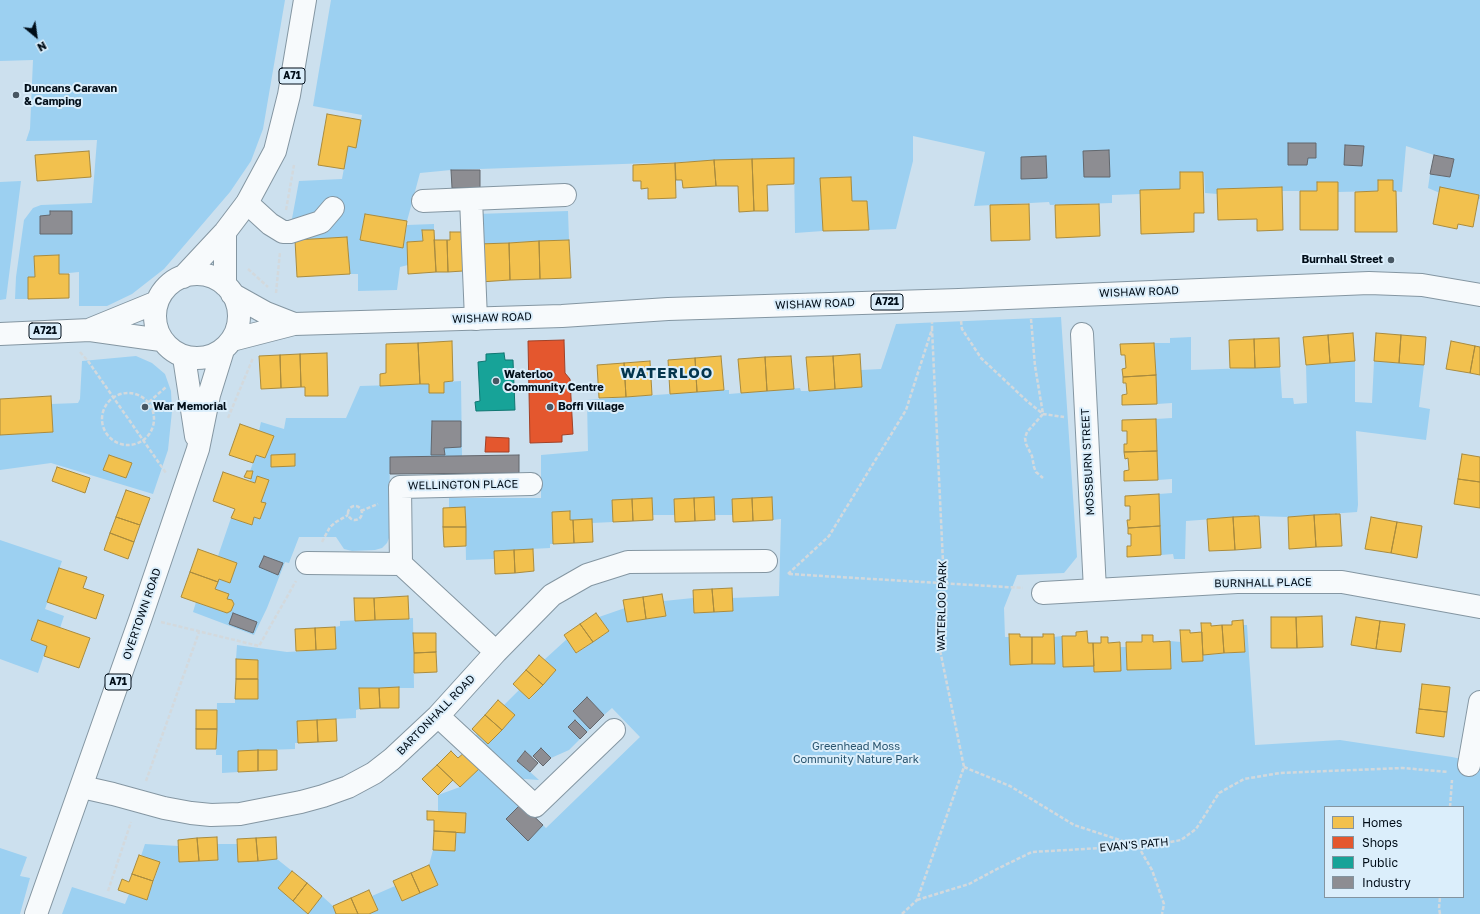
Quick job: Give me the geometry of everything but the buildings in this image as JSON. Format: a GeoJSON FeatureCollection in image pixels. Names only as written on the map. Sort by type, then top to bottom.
{"type":"FeatureCollection","features":[{"type":"Feature","properties":{"kind":"main road","name":"A71"},"geometry":{"type":"LineString","coordinates":[[183,277],[225,232],[247,203],[275,151],[289,95],[305,0]]}},
{"type":"Feature","properties":{"kind":"main road"},"geometry":{"type":"LineString","coordinates":[[423,201],[565,196]]}},
{"type":"Feature","properties":{"kind":"main road"},"geometry":{"type":"LineString","coordinates":[[470,199],[476,319]]}},
{"type":"Feature","properties":{"kind":"main road"},"geometry":{"type":"LineString","coordinates":[[247,203],[270,224],[283,232],[290,232],[321,222],[333,208]]}},
{"type":"Feature","properties":{"kind":"main road"},"geometry":{"type":"LineString","coordinates":[[225,232],[229,289]]}},
{"type":"Feature","properties":{"kind":"main road"},"geometry":{"type":"LineString","coordinates":[[205,275],[216,279],[229,289],[237,303],[239,314],[237,327],[227,345],[211,356],[197,359],[184,357],[171,350],[161,340],[156,327],[154,315],[157,302],[163,291],[171,282],[183,277],[205,275]]}},
{"type":"Feature","properties":{"kind":"main road","name":"WISHAW ROAD"},"geometry":{"type":"LineString","coordinates":[[227,345],[259,333],[294,324],[562,316],[668,309],[959,300],[1369,283],[1422,285],[1480,295]]}},
{"type":"Feature","properties":{"kind":"main road","name":"WISHAW ROAD"},"geometry":{"type":"LineString","coordinates":[[229,289],[266,313],[294,324]]}},
{"type":"Feature","properties":{"kind":"main road","name":"A721"},"geometry":{"type":"LineString","coordinates":[[90,330],[157,302]]}},
{"type":"Feature","properties":{"kind":"main road","name":"A721"},"geometry":{"type":"LineString","coordinates":[[0,334],[90,330],[161,340]]}},
{"type":"Feature","properties":{"kind":"main road","name":"MOSSBURN STREET"},"geometry":{"type":"LineString","coordinates":[[1082,334],[1094,590]]}},
{"type":"Feature","properties":{"kind":"main road","name":"OVERTOWN ROAD"},"geometry":{"type":"LineString","coordinates":[[36,914],[82,787],[198,449],[210,395],[227,345]]}},
{"type":"Feature","properties":{"kind":"main road","name":"OVERTOWN ROAD"},"geometry":{"type":"LineString","coordinates":[[184,357],[198,449]]}},
{"type":"Feature","properties":{"kind":"main road","name":"WELLINGTON PLACE"},"geometry":{"type":"LineString","coordinates":[[401,564],[400,487],[531,484]]}},
{"type":"Feature","properties":{"kind":"main road","name":"BARTONHALL ROAD"},"geometry":{"type":"LineString","coordinates":[[82,787],[170,809],[211,815],[240,814],[301,802],[348,788],[374,773],[409,744],[438,716],[496,652],[552,595],[587,575],[628,562],[766,561]]}},
{"type":"Feature","properties":{"kind":"main road"},"geometry":{"type":"LineString","coordinates":[[307,563],[401,564],[496,652]]}},
{"type":"Feature","properties":{"kind":"main road","name":"BURNHALL PLACE"},"geometry":{"type":"LineString","coordinates":[[1043,593],[1237,582],[1342,582],[1480,607]]}},
{"type":"Feature","properties":{"kind":"main road"},"geometry":{"type":"LineString","coordinates":[[1461,769],[1480,702]]}},
{"type":"Feature","properties":{"kind":"main road"},"geometry":{"type":"LineString","coordinates":[[438,716],[535,806],[614,730]]}},
{"type":"Feature","properties":{"kind":"path"},"geometry":{"type":"LineString","coordinates":[[246,268],[276,294],[283,232],[295,159]]}},
{"type":"Feature","properties":{"kind":"path"},"geometry":{"type":"LineString","coordinates":[[1030,296],[1035,366],[1044,414]]}},
{"type":"Feature","properties":{"kind":"path"},"geometry":{"type":"LineString","coordinates":[[788,574],[828,536],[906,410],[932,329],[934,300]]}},
{"type":"Feature","properties":{"kind":"path"},"geometry":{"type":"LineString","coordinates":[[959,300],[962,330],[981,358],[1028,402],[1044,414],[1086,420]]}},
{"type":"Feature","properties":{"kind":"path","name":"WATERLOO PARK"},"geometry":{"type":"LineString","coordinates":[[932,329],[944,584],[940,650],[964,767]]}},
{"type":"Feature","properties":{"kind":"path"},"geometry":{"type":"LineString","coordinates":[[61,331],[88,361],[182,495]]}},
{"type":"Feature","properties":{"kind":"path"},"geometry":{"type":"LineString","coordinates":[[228,420],[254,355],[259,333]]}},
{"type":"Feature","properties":{"kind":"path"},"geometry":{"type":"LineString","coordinates":[[129,392],[145,398],[150,404],[154,415],[154,428],[144,441],[135,445],[126,446],[109,438],[104,430],[102,421],[103,412],[113,397],[129,392]]}},
{"type":"Feature","properties":{"kind":"path"},"geometry":{"type":"LineString","coordinates":[[1043,478],[1036,472],[1025,438],[1027,432],[1044,414]]}},
{"type":"Feature","properties":{"kind":"path"},"geometry":{"type":"LineString","coordinates":[[141,617],[259,646],[307,563],[330,527],[348,515],[350,508],[354,507],[360,509],[362,513],[361,517],[357,520],[351,519],[348,515]]}},
{"type":"Feature","properties":{"kind":"path"},"geometry":{"type":"LineString","coordinates":[[766,561],[775,573],[1030,588],[1043,593]]}},
{"type":"Feature","properties":{"kind":"path"},"geometry":{"type":"LineString","coordinates":[[108,891],[138,801],[199,632]]}},
{"type":"Feature","properties":{"kind":"path"},"geometry":{"type":"LineString","coordinates":[[902,914],[917,900],[964,767],[1010,786],[1074,825],[1138,846],[1152,870],[1157,884],[1164,904],[1162,914]]}},
{"type":"Feature","properties":{"kind":"path","name":"EVAN'S PATH"},"geometry":{"type":"LineString","coordinates":[[917,900],[969,884],[1032,852],[1154,845],[1181,840],[1196,829],[1219,792],[1244,779],[1280,773],[1403,768],[1461,769]]}},
{"type":"Feature","properties":{"kind":"path"},"geometry":{"type":"LineString","coordinates":[[1440,898],[1440,914]]}},
{"type":"Feature","properties":{"kind":"green space"},"geometry":{"type":"Polygon","coordinates":[[[0,0],[285,0],[263,129],[251,161],[230,192],[164,269],[132,294],[107,306],[79,306],[79,272],[59,274],[59,255],[34,256],[35,277],[28,278],[28,299],[15,299],[16,277],[24,220],[33,208],[41,205],[92,203],[97,140],[26,141],[30,129],[33,60],[0,61],[0,0]]]}},
{"type":"Feature","properties":{"kind":"green space"},"geometry":{"type":"Polygon","coordinates":[[[331,0],[1480,0],[1480,199],[1479,195],[1441,188],[1440,193],[1428,188],[1430,174],[1450,177],[1454,159],[1434,155],[1406,146],[1402,192],[1393,191],[1393,180],[1378,180],[1378,191],[1338,192],[1338,182],[1318,182],[1317,191],[1282,191],[1282,187],[1218,189],[1218,194],[1205,193],[1204,172],[1180,172],[1180,189],[1140,190],[1140,194],[1112,195],[1112,203],[1050,205],[1049,202],[974,206],[985,152],[913,136],[913,161],[896,229],[869,230],[867,201],[852,201],[850,177],[821,178],[823,231],[795,233],[794,158],[451,170],[420,173],[407,221],[365,214],[360,240],[403,247],[407,225],[434,224],[434,230],[422,230],[423,241],[407,242],[408,265],[400,267],[397,290],[358,291],[358,274],[350,274],[347,237],[295,240],[291,224],[299,181],[342,179],[348,146],[356,147],[362,115],[313,106],[331,0]]]}},
{"type":"Feature","properties":{"kind":"green space"},"geometry":{"type":"Polygon","coordinates":[[[21,181],[6,299],[0,300],[0,182],[21,181]]]}},
{"type":"Feature","properties":{"kind":"green space"},"geometry":{"type":"Polygon","coordinates":[[[568,211],[569,240],[478,244],[477,214],[568,211]]]}},
{"type":"Feature","properties":{"kind":"green space","name":"Greenhead Moss Community Nature Park"},"geometry":{"type":"Polygon","coordinates":[[[1061,317],[1077,557],[1064,573],[1017,575],[1004,608],[1005,637],[1009,637],[1010,665],[1055,664],[1054,637],[1062,636],[1063,667],[1120,647],[1126,647],[1127,670],[1171,669],[1170,641],[1181,642],[1182,662],[1203,661],[1203,655],[1245,652],[1243,625],[1247,625],[1255,745],[1340,740],[1452,757],[1480,763],[1480,914],[369,914],[378,910],[372,896],[395,886],[402,901],[438,885],[429,865],[433,850],[455,851],[456,832],[466,813],[438,812],[438,795],[460,787],[481,767],[521,804],[506,819],[528,841],[543,825],[546,828],[640,737],[612,708],[604,715],[587,697],[573,711],[590,729],[587,732],[575,720],[568,727],[580,739],[569,750],[551,758],[541,748],[532,757],[525,751],[517,760],[539,780],[510,778],[471,740],[477,734],[488,744],[515,715],[504,705],[519,690],[530,699],[556,670],[544,660],[567,639],[577,653],[609,631],[599,617],[625,608],[627,622],[666,616],[664,601],[693,598],[694,613],[733,611],[732,598],[779,596],[781,519],[773,520],[733,515],[653,515],[651,498],[613,500],[613,522],[592,523],[592,519],[570,520],[570,511],[552,512],[553,544],[550,544],[550,548],[494,551],[494,559],[466,560],[465,507],[449,508],[449,498],[541,498],[541,455],[588,451],[587,400],[724,390],[729,390],[729,394],[800,388],[801,391],[809,391],[862,387],[861,370],[881,369],[896,324],[1061,317]]]}},
{"type":"Feature","properties":{"kind":"green space"},"geometry":{"type":"Polygon","coordinates":[[[1191,337],[1191,370],[1280,367],[1282,398],[1293,398],[1294,404],[1307,403],[1306,365],[1355,361],[1355,402],[1372,403],[1374,361],[1424,365],[1419,407],[1430,409],[1426,440],[1356,431],[1357,512],[1288,517],[1255,516],[1186,521],[1185,559],[1174,559],[1173,554],[1161,555],[1159,494],[1172,493],[1172,479],[1158,480],[1156,419],[1172,418],[1172,403],[1157,404],[1154,343],[1170,343],[1170,338],[1191,337]]]}},
{"type":"Feature","properties":{"kind":"green space"},"geometry":{"type":"Polygon","coordinates":[[[136,356],[152,363],[165,374],[171,391],[172,411],[168,450],[153,494],[51,463],[0,470],[0,435],[53,432],[51,404],[78,403],[80,399],[82,361],[136,356]]]}},
{"type":"Feature","properties":{"kind":"green space"},"geometry":{"type":"Polygon","coordinates":[[[461,381],[462,456],[390,457],[389,538],[387,543],[382,548],[375,550],[352,551],[344,549],[336,537],[299,537],[289,563],[285,562],[267,608],[254,635],[193,612],[196,602],[227,613],[231,611],[234,604],[232,600],[227,599],[215,589],[219,579],[230,583],[237,563],[218,556],[231,518],[252,525],[254,517],[260,519],[266,504],[261,502],[257,476],[255,483],[250,481],[253,471],[250,471],[256,455],[265,458],[274,436],[259,431],[261,422],[284,429],[286,418],[346,418],[360,386],[429,384],[429,393],[444,393],[444,382],[461,381]]]}},
{"type":"Feature","properties":{"kind":"green space"},"geometry":{"type":"Polygon","coordinates":[[[0,540],[62,561],[45,609],[64,616],[60,628],[38,620],[31,640],[47,646],[38,673],[0,659],[0,540]]]}},
{"type":"Feature","properties":{"kind":"green space"},"geometry":{"type":"Polygon","coordinates":[[[413,618],[414,688],[359,688],[360,709],[356,710],[356,718],[297,721],[298,743],[295,743],[295,749],[238,751],[238,772],[222,773],[222,755],[216,755],[217,703],[235,703],[235,699],[258,699],[258,660],[236,659],[237,645],[287,652],[335,649],[335,627],[340,626],[340,621],[413,618]]]}},
{"type":"Feature","properties":{"kind":"green space"},"geometry":{"type":"Polygon","coordinates":[[[145,844],[178,846],[179,862],[218,860],[217,844],[237,844],[238,862],[277,859],[292,871],[278,888],[308,913],[322,896],[333,906],[336,914],[62,914],[72,887],[125,904],[129,894],[147,900],[160,863],[141,856],[145,844]]]}},
{"type":"Feature","properties":{"kind":"green space"},"geometry":{"type":"Polygon","coordinates":[[[0,848],[27,857],[20,876],[30,878],[20,914],[0,914],[0,848]]]}},
{"type":"Feature","properties":{"kind":"place","name":"Duncans Caravan & Camping"},"geometry":{"type":"Point","coordinates":[16,95]}},
{"type":"Feature","properties":{"kind":"place","name":"Burnhall Street"},"geometry":{"type":"Point","coordinates":[1391,260]}},
{"type":"Feature","properties":{"kind":"place","name":"Waterloo Community Centre"},"geometry":{"type":"Point","coordinates":[496,381]}},
{"type":"Feature","properties":{"kind":"place","name":"War Memorial"},"geometry":{"type":"Point","coordinates":[145,407]}},
{"type":"Feature","properties":{"kind":"place","name":"Boffi Village"},"geometry":{"type":"Point","coordinates":[550,407]}},
{"type":"Feature","properties":{"kind":"district","name":"WATERLOO"},"geometry":{"type":"Point","coordinates":[667,373]}}]}
